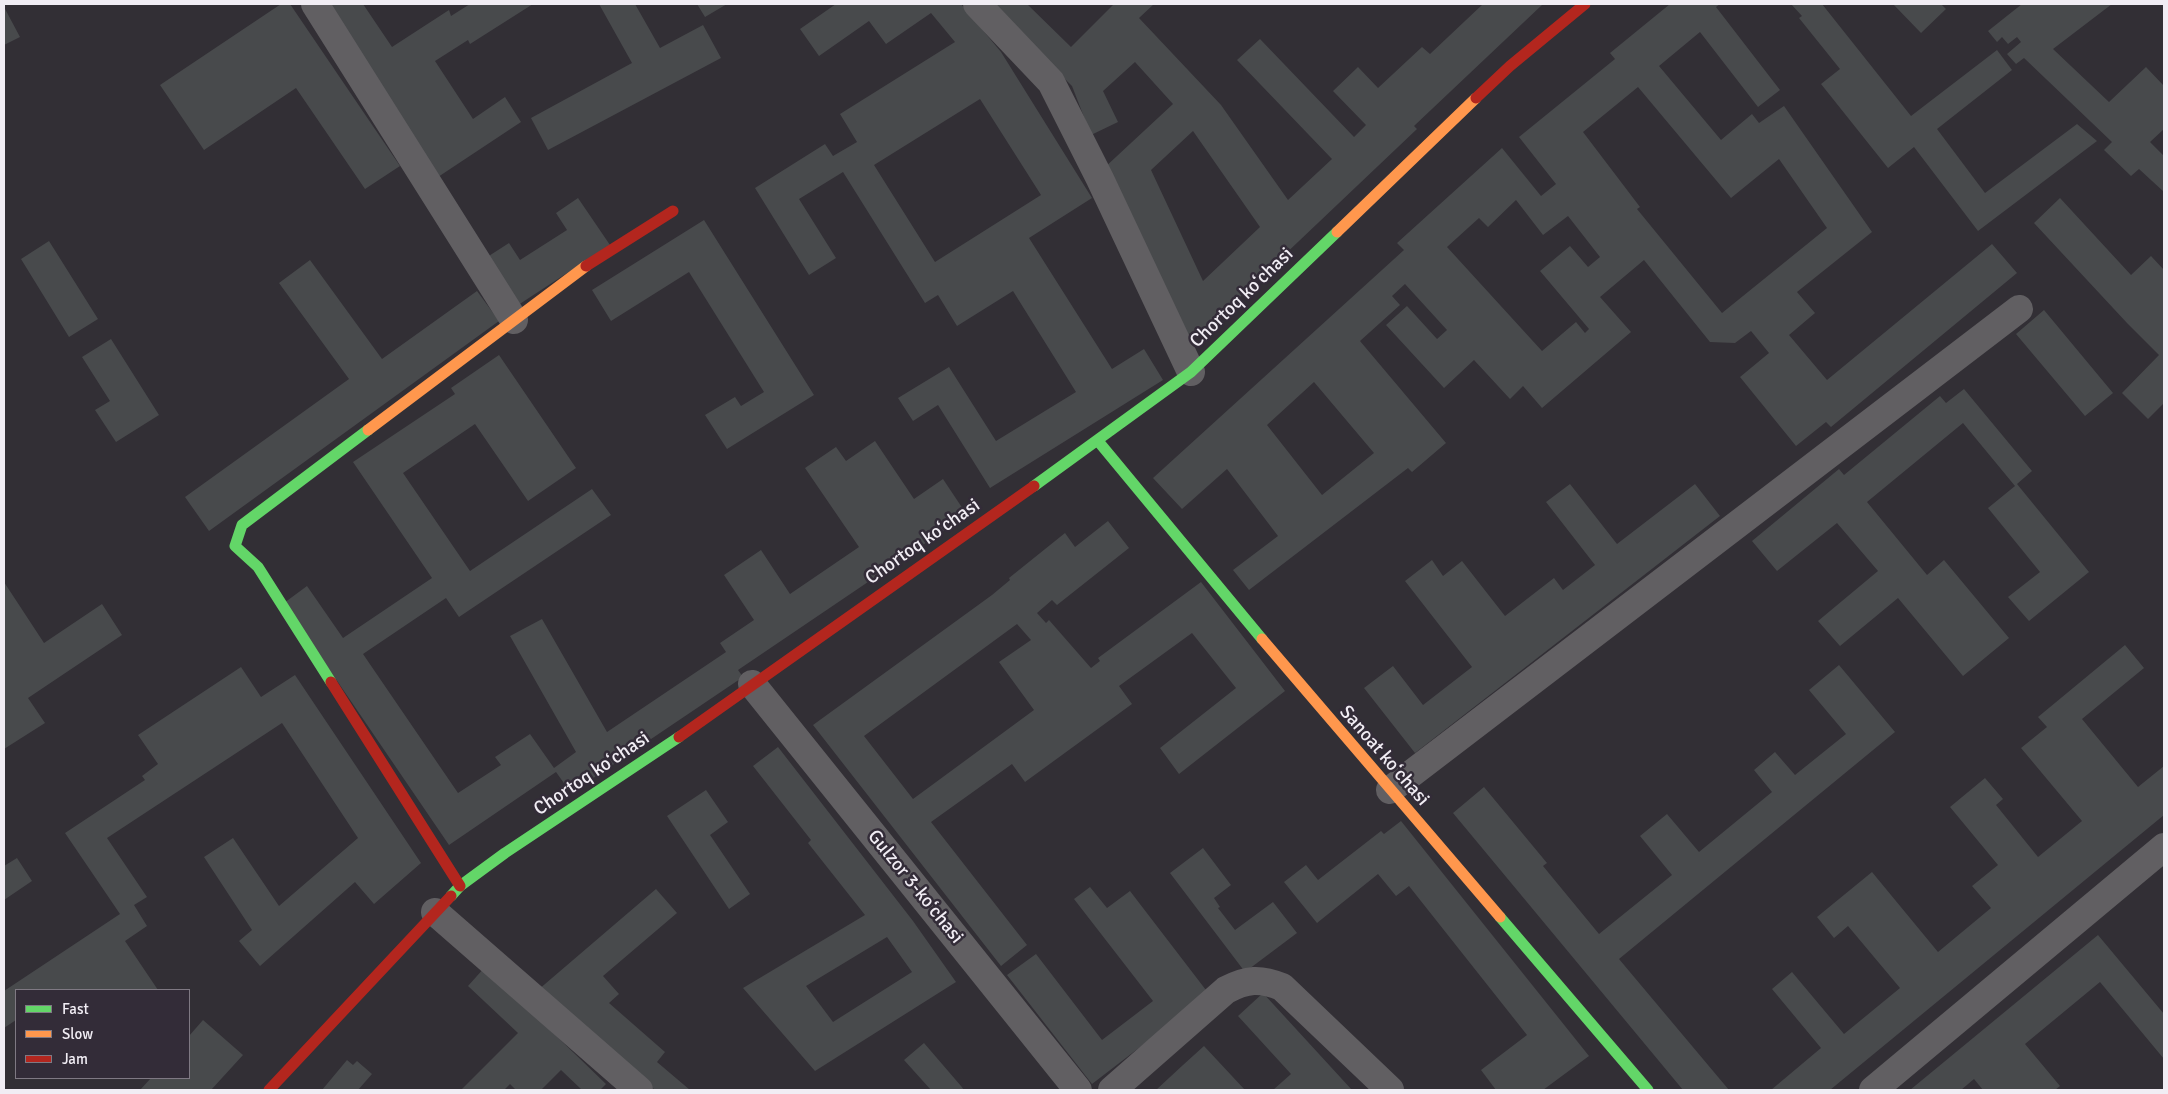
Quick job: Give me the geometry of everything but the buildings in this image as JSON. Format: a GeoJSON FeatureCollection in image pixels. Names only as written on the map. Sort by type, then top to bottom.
{"type":"FeatureCollection","features":[{"type":"Feature","properties":{"kind":"street"},"geometry":{"type":"LineString","coordinates":[[315,4],[514,320]]}},
{"type":"Feature","properties":{"kind":"street"},"geometry":{"type":"LineString","coordinates":[[977,4],[1051,82],[1100,178],[1191,372]]}},
{"type":"Feature","properties":{"kind":"street","name":"Chortoq koʻchasi"},"geometry":{"type":"LineString","coordinates":[[269,1090],[460,886],[505,853],[666,746],[1098,441],[1191,372],[1510,66],[1585,4]]}},
{"type":"Feature","properties":{"kind":"street"},"geometry":{"type":"LineString","coordinates":[[460,886],[258,567],[235,546],[242,525],[599,256],[673,211]]}},
{"type":"Feature","properties":{"kind":"street"},"geometry":{"type":"LineString","coordinates":[[1390,790],[2019,309]]}},
{"type":"Feature","properties":{"kind":"street","name":"Sanoat koʻchasi"},"geometry":{"type":"LineString","coordinates":[[1098,441],[1202,570],[1648,1090]]}},
{"type":"Feature","properties":{"kind":"street","name":"Gulzor 3-koʻchasi"},"geometry":{"type":"LineString","coordinates":[[752,684],[1078,1090]]}},
{"type":"Feature","properties":{"kind":"street"},"geometry":{"type":"LineString","coordinates":[[1873,1090],[2164,847]]}},
{"type":"Feature","properties":{"kind":"street"},"geometry":{"type":"LineString","coordinates":[[434,912],[639,1090]]}},
{"type":"Feature","properties":{"kind":"street"},"geometry":{"type":"LineString","coordinates":[[1112,1090],[1226,990],[1240,983],[1265,980],[1282,987],[1390,1090]]}},
{"type":"Feature","properties":{"kind":"traffic: fast"},"geometry":{"type":"LineString","coordinates":[[1034,486],[1191,372],[1337,232]]}},
{"type":"Feature","properties":{"kind":"traffic: fast"},"geometry":{"type":"LineString","coordinates":[[331,682],[258,567],[235,546],[242,525],[368,430]]}},
{"type":"Feature","properties":{"kind":"traffic: fast"},"geometry":{"type":"LineString","coordinates":[[1098,441],[1262,639]]}},
{"type":"Feature","properties":{"kind":"traffic: fast"},"geometry":{"type":"LineString","coordinates":[[451,896],[460,886],[505,853],[679,737]]}},
{"type":"Feature","properties":{"kind":"traffic: fast"},"geometry":{"type":"LineString","coordinates":[[1500,917],[1648,1090]]}},
{"type":"Feature","properties":{"kind":"traffic: slow"},"geometry":{"type":"LineString","coordinates":[[1337,232],[1476,98]]}},
{"type":"Feature","properties":{"kind":"traffic: slow"},"geometry":{"type":"LineString","coordinates":[[368,430],[586,266]]}},
{"type":"Feature","properties":{"kind":"traffic: slow"},"geometry":{"type":"LineString","coordinates":[[1262,639],[1500,917]]}},
{"type":"Feature","properties":{"kind":"traffic: jam"},"geometry":{"type":"LineString","coordinates":[[1476,98],[1510,66],[1585,4]]}},
{"type":"Feature","properties":{"kind":"traffic: jam"},"geometry":{"type":"LineString","coordinates":[[586,266],[673,211]]}},
{"type":"Feature","properties":{"kind":"traffic: jam"},"geometry":{"type":"LineString","coordinates":[[679,737],[1034,486]]}},
{"type":"Feature","properties":{"kind":"traffic: jam"},"geometry":{"type":"LineString","coordinates":[[331,682],[460,886]]}},
{"type":"Feature","properties":{"kind":"traffic: jam"},"geometry":{"type":"LineString","coordinates":[[269,1090],[451,896]]}}]}
